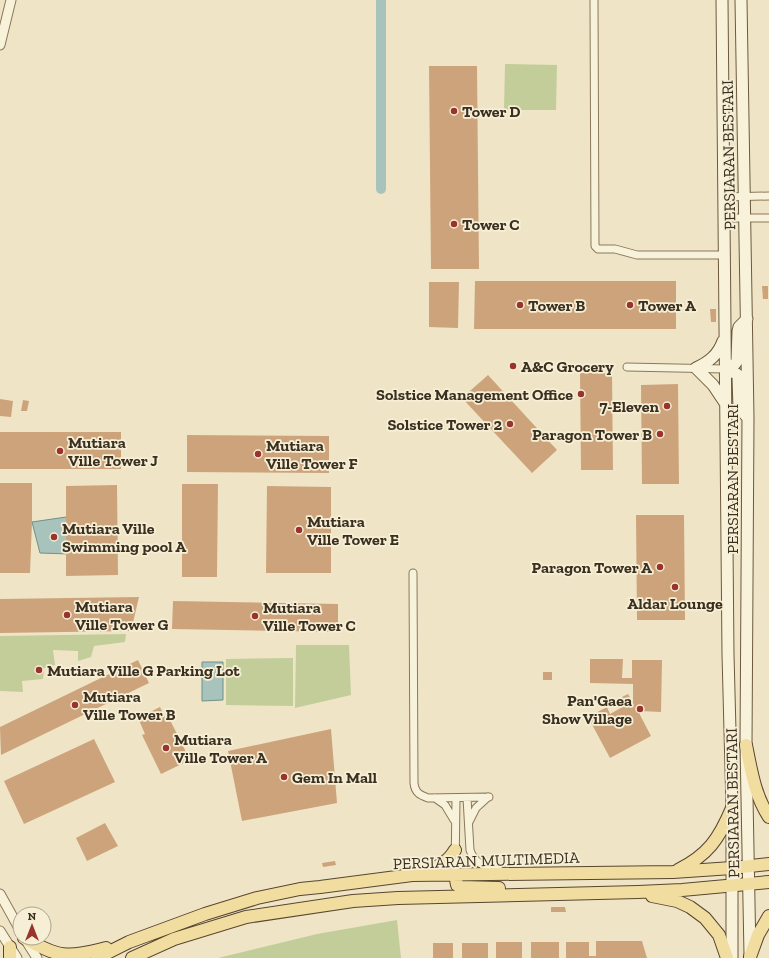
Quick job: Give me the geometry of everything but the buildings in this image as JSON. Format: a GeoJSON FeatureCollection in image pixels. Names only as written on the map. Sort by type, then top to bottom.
{"type":"FeatureCollection","features":[{"type":"Feature","properties":{"kind":"main road","name":"PERSIARAN BESTARI"},"geometry":{"type":"LineString","coordinates":[[722,0],[728,654],[732,808],[732,958]]}},
{"type":"Feature","properties":{"kind":"main road","name":"PERSIARAN BESTARI"},"geometry":{"type":"LineString","coordinates":[[741,0],[748,418],[746,745],[750,958]]}},
{"type":"Feature","properties":{"kind":"main road"},"geometry":{"type":"LineString","coordinates":[[725,369],[738,361],[738,331],[739,327],[747,319]]}},
{"type":"Feature","properties":{"kind":"main road"},"geometry":{"type":"LineString","coordinates":[[725,334],[717,353],[710,360],[696,368],[713,385],[725,403]]}},
{"type":"Feature","properties":{"kind":"main road"},"geometry":{"type":"LineString","coordinates":[[725,369],[737,374],[739,408],[748,418]]}},
{"type":"Feature","properties":{"kind":"main road"},"geometry":{"type":"LineString","coordinates":[[746,745],[754,784],[763,807],[769,817]]}},
{"type":"Feature","properties":{"kind":"main road"},"geometry":{"type":"LineString","coordinates":[[673,872],[699,858],[708,849],[722,831],[732,808]]}},
{"type":"Feature","properties":{"kind":"main road"},"geometry":{"type":"LineString","coordinates":[[412,875],[442,864],[451,857],[455,850]]}},
{"type":"Feature","properties":{"kind":"main road","name":"PERSIARAN MULTIMEDIA"},"geometry":{"type":"LineString","coordinates":[[97,958],[129,942],[205,914],[257,898],[300,889],[320,888],[412,875],[455,873],[673,872],[748,867],[769,864]]}},
{"type":"Feature","properties":{"kind":"main road"},"geometry":{"type":"LineString","coordinates":[[455,873],[457,885],[461,888],[500,888],[512,891],[521,896]]}},
{"type":"Feature","properties":{"kind":"main road"},"geometry":{"type":"LineString","coordinates":[[132,958],[174,939],[246,917],[339,903],[383,899],[634,892],[749,885],[769,882]]}},
{"type":"Feature","properties":{"kind":"main road"},"geometry":{"type":"LineString","coordinates":[[634,892],[677,901],[690,907],[705,918],[719,935],[727,958]]}},
{"type":"Feature","properties":{"kind":"main road"},"geometry":{"type":"LineString","coordinates":[[750,958],[758,935],[769,916]]}},
{"type":"Feature","properties":{"kind":"main road"},"geometry":{"type":"LineString","coordinates":[[36,946],[55,957],[71,958],[129,942]]}},
{"type":"Feature","properties":{"kind":"street"},"geometry":{"type":"LineString","coordinates":[[0,44],[11,0]]}},
{"type":"Feature","properties":{"kind":"street"},"geometry":{"type":"LineString","coordinates":[[594,0],[595,246],[598,248],[615,249],[637,255],[724,255]]}},
{"type":"Feature","properties":{"kind":"street"},"geometry":{"type":"LineString","coordinates":[[724,197],[769,196]]}},
{"type":"Feature","properties":{"kind":"street"},"geometry":{"type":"LineString","coordinates":[[724,218],[769,218]]}},
{"type":"Feature","properties":{"kind":"street"},"geometry":{"type":"LineString","coordinates":[[627,367],[725,369]]}},
{"type":"Feature","properties":{"kind":"street"},"geometry":{"type":"LineString","coordinates":[[413,573],[415,789],[420,795],[428,798],[488,798],[476,808],[470,820],[468,830]]}},
{"type":"Feature","properties":{"kind":"street"},"geometry":{"type":"LineString","coordinates":[[435,798],[440,800],[449,809],[455,826]]}},
{"type":"Feature","properties":{"kind":"street"},"geometry":{"type":"LineString","coordinates":[[455,873],[456,798]]}},
{"type":"Feature","properties":{"kind":"street"},"geometry":{"type":"LineString","coordinates":[[467,798],[468,830],[472,857],[479,864],[493,869],[517,873]]}},
{"type":"Feature","properties":{"kind":"street"},"geometry":{"type":"LineString","coordinates":[[0,894],[12,916]]}},
{"type":"Feature","properties":{"kind":"street"},"geometry":{"type":"LineString","coordinates":[[0,931],[10,953],[17,958]]}},
{"type":"Feature","properties":{"kind":"street"},"geometry":{"type":"LineString","coordinates":[[29,946],[37,958]]}},
{"type":"Feature","properties":{"kind":"green space"},"geometry":{"type":"Polygon","coordinates":[[[505,64],[557,65],[556,110],[504,110],[505,64]]]}},
{"type":"Feature","properties":{"kind":"green space"},"geometry":{"type":"Polygon","coordinates":[[[126,634],[125,642],[94,646],[91,657],[78,661],[78,651],[53,650],[55,665],[44,668],[43,679],[22,681],[23,692],[0,691],[0,636],[126,634]]]}},
{"type":"Feature","properties":{"kind":"green space"},"geometry":{"type":"Polygon","coordinates":[[[296,645],[349,645],[351,695],[295,708],[296,645]]]}},
{"type":"Feature","properties":{"kind":"green space"},"geometry":{"type":"Polygon","coordinates":[[[293,658],[293,706],[226,705],[226,659],[293,658]]]}},
{"type":"Feature","properties":{"kind":"green space"},"geometry":{"type":"Polygon","coordinates":[[[397,920],[401,958],[218,958],[317,934],[397,920]]]}},
{"type":"Feature","properties":{"kind":"water","name":"Mutiara Ville Swimming pool A"},"geometry":{"type":"Polygon","coordinates":[[[73,516],[70,554],[40,553],[32,522],[73,516]]]}},
{"type":"Feature","properties":{"kind":"water"},"geometry":{"type":"Polygon","coordinates":[[[202,662],[223,662],[223,700],[202,701],[202,662]]]}},
{"type":"Feature","properties":{"kind":"waterway"},"geometry":{"type":"LineString","coordinates":[[381,0],[381,189]]}},
{"type":"Feature","properties":{"kind":"place","name":"Tower D"},"geometry":{"type":"Point","coordinates":[454,111]}},
{"type":"Feature","properties":{"kind":"place","name":"Tower C"},"geometry":{"type":"Point","coordinates":[454,224]}},
{"type":"Feature","properties":{"kind":"place","name":"Tower B"},"geometry":{"type":"Point","coordinates":[520,305]}},
{"type":"Feature","properties":{"kind":"place","name":"Tower A"},"geometry":{"type":"Point","coordinates":[630,305]}},
{"type":"Feature","properties":{"kind":"place","name":"A&C Grocery"},"geometry":{"type":"Point","coordinates":[513,366]}},
{"type":"Feature","properties":{"kind":"place","name":"Solstice Management Office"},"geometry":{"type":"Point","coordinates":[581,394]}},
{"type":"Feature","properties":{"kind":"place","name":"7-Eleven"},"geometry":{"type":"Point","coordinates":[667,406]}},
{"type":"Feature","properties":{"kind":"place","name":"Solstice Tower 2"},"geometry":{"type":"Point","coordinates":[510,424]}},
{"type":"Feature","properties":{"kind":"place","name":"Paragon Tower B"},"geometry":{"type":"Point","coordinates":[660,434]}},
{"type":"Feature","properties":{"kind":"place","name":"Mutiara Ville Tower J"},"geometry":{"type":"Point","coordinates":[60,451]}},
{"type":"Feature","properties":{"kind":"place","name":"Mutiara Ville Tower F"},"geometry":{"type":"Point","coordinates":[258,454]}},
{"type":"Feature","properties":{"kind":"place","name":"Mutiara Ville Tower E"},"geometry":{"type":"Point","coordinates":[299,530]}},
{"type":"Feature","properties":{"kind":"place","name":"Mutiara Ville Swimming pool A"},"geometry":{"type":"Point","coordinates":[54,537]}},
{"type":"Feature","properties":{"kind":"place","name":"Paragon Tower A"},"geometry":{"type":"Point","coordinates":[660,567]}},
{"type":"Feature","properties":{"kind":"place","name":"Aldar Lounge"},"geometry":{"type":"Point","coordinates":[675,587]}},
{"type":"Feature","properties":{"kind":"place","name":"Mutiara Ville Tower G"},"geometry":{"type":"Point","coordinates":[67,615]}},
{"type":"Feature","properties":{"kind":"place","name":"Mutiara Ville Tower C"},"geometry":{"type":"Point","coordinates":[255,616]}},
{"type":"Feature","properties":{"kind":"place","name":"Mutiara Ville G Parking Lot"},"geometry":{"type":"Point","coordinates":[39,670]}},
{"type":"Feature","properties":{"kind":"place","name":"Mutiara Ville Tower B"},"geometry":{"type":"Point","coordinates":[75,705]}},
{"type":"Feature","properties":{"kind":"place","name":"Pan'Gaea Show Village"},"geometry":{"type":"Point","coordinates":[640,709]}},
{"type":"Feature","properties":{"kind":"place","name":"Mutiara Ville Tower A"},"geometry":{"type":"Point","coordinates":[166,748]}},
{"type":"Feature","properties":{"kind":"place","name":"Gem In Mall"},"geometry":{"type":"Point","coordinates":[284,777]}}]}
